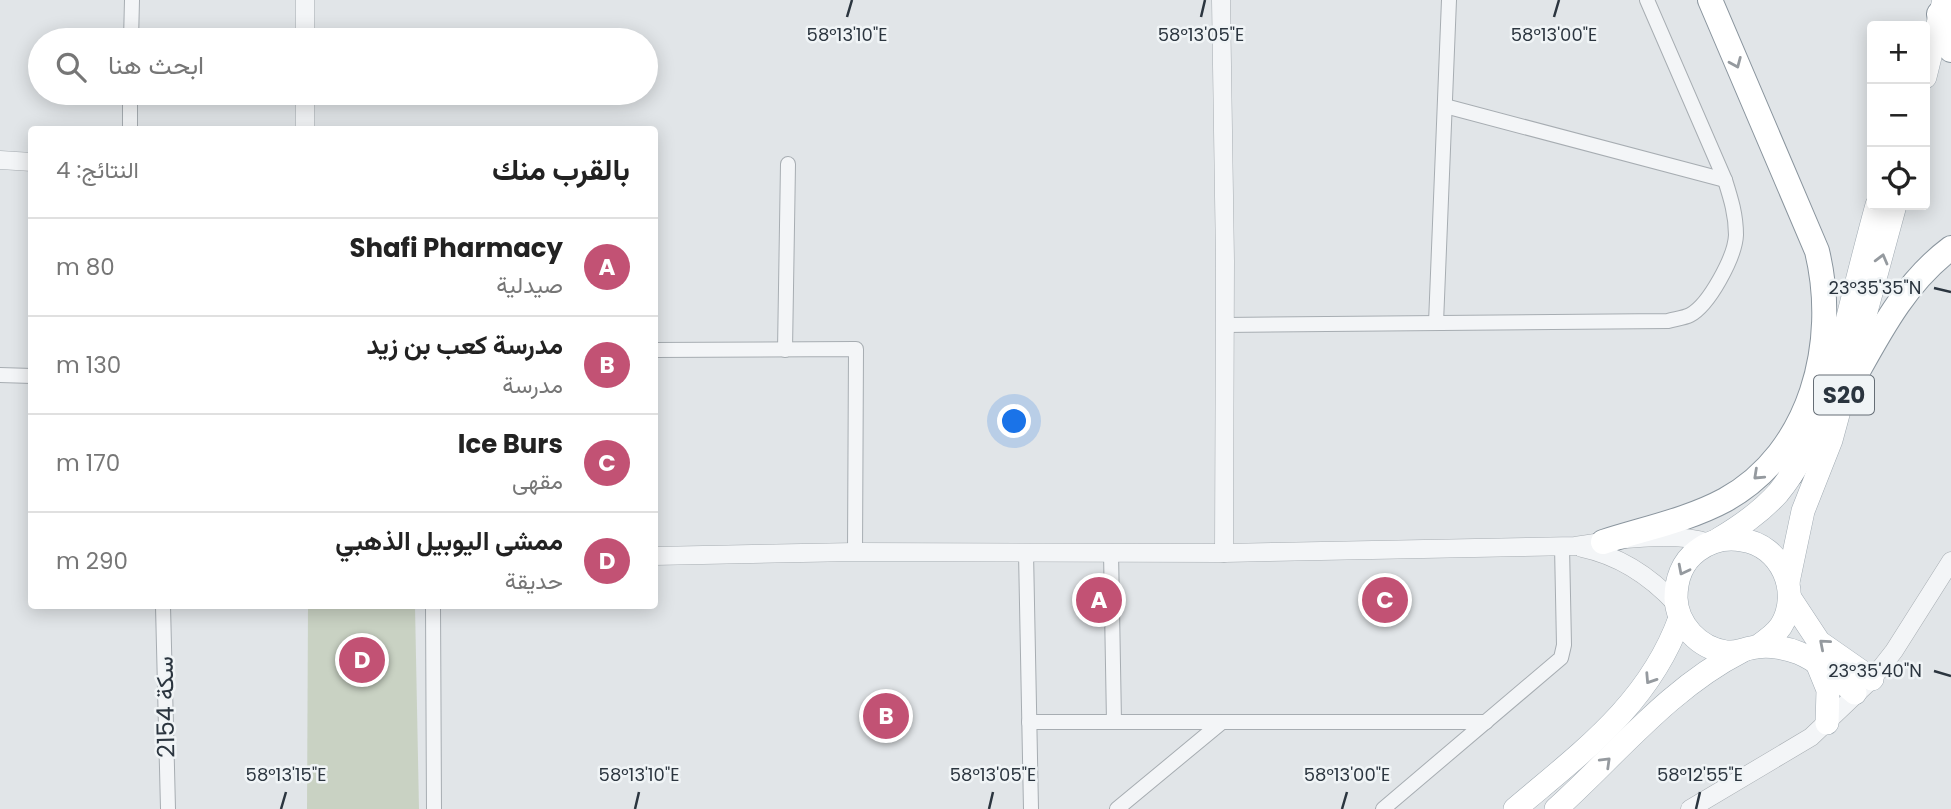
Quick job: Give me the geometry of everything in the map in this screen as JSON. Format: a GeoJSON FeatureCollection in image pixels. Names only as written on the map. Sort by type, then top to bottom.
{"type":"FeatureCollection","features":[{"type":"Feature","properties":{"kind":"highway"},"geometry":{"type":"LineString","coordinates":[[1710,0],[1817,251],[1825,294],[1821,381],[1798,444],[1791,474]]}},
{"type":"Feature","properties":{"kind":"highway"},"geometry":{"type":"LineString","coordinates":[[1934,10],[1951,50]]}},
{"type":"Feature","properties":{"kind":"highway"},"geometry":{"type":"LineString","coordinates":[[1843,398],[1897,304],[1916,280],[1951,248]]}},
{"type":"Feature","properties":{"kind":"highway"},"geometry":{"type":"LineString","coordinates":[[1603,541],[1707,509],[1745,487],[1762,473],[1789,439],[1809,400],[1821,359],[1824,337]]}},
{"type":"Feature","properties":{"kind":"main road"},"geometry":{"type":"LineString","coordinates":[[1930,40],[1934,10]]}},
{"type":"Feature","properties":{"kind":"main road","name":"S20"},"geometry":{"type":"LineString","coordinates":[[1515,809],[1574,759],[1639,695],[1663,658],[1678,611],[1676,589],[1683,568],[1697,551],[1750,519],[1766,506],[1791,474],[1812,434],[1829,388],[1876,210]]}},
{"type":"Feature","properties":{"kind":"main road","name":"S20"},"geometry":{"type":"LineString","coordinates":[[1556,809],[1681,690],[1710,668],[1770,638],[1780,627],[1787,613],[1803,511],[1831,440],[1894,210]]}},
{"type":"Feature","properties":{"kind":"main road"},"geometry":{"type":"LineString","coordinates":[[1712,542],[1731,538],[1746,540],[1773,555],[1782,568],[1789,590],[1819,642],[1863,686]]}},
{"type":"Feature","properties":{"kind":"main road"},"geometry":{"type":"LineString","coordinates":[[1678,611],[1688,631],[1706,645],[1727,652],[1749,649],[1788,650],[1863,686]]}},
{"type":"Feature","properties":{"kind":"main road"},"geometry":{"type":"LineString","coordinates":[[1817,663],[1828,690],[1827,723]]}},
{"type":"Feature","properties":{"kind":"street"},"geometry":{"type":"LineString","coordinates":[[131,28],[132,0]]}},
{"type":"Feature","properties":{"kind":"street"},"geometry":{"type":"LineString","coordinates":[[305,0],[305,28]]}},
{"type":"Feature","properties":{"kind":"street"},"geometry":{"type":"LineString","coordinates":[[1221,0],[1225,261],[1224,552]]}},
{"type":"Feature","properties":{"kind":"street"},"geometry":{"type":"LineString","coordinates":[[1436,323],[1449,0]]}},
{"type":"Feature","properties":{"kind":"street"},"geometry":{"type":"LineString","coordinates":[[1224,325],[1668,321],[1690,315],[1709,299],[1728,261],[1736,238],[1734,210],[1725,180],[1647,0]]}},
{"type":"Feature","properties":{"kind":"street"},"geometry":{"type":"LineString","coordinates":[[130,105],[130,126]]}},
{"type":"Feature","properties":{"kind":"street"},"geometry":{"type":"LineString","coordinates":[[306,105],[306,126]]}},
{"type":"Feature","properties":{"kind":"street"},"geometry":{"type":"LineString","coordinates":[[1445,106],[1725,180]]}},
{"type":"Feature","properties":{"kind":"street"},"geometry":{"type":"LineString","coordinates":[[0,160],[28,162]]}},
{"type":"Feature","properties":{"kind":"street"},"geometry":{"type":"LineString","coordinates":[[785,349],[788,164]]}},
{"type":"Feature","properties":{"kind":"street"},"geometry":{"type":"LineString","coordinates":[[658,350],[856,349],[855,552]]}},
{"type":"Feature","properties":{"kind":"street"},"geometry":{"type":"LineString","coordinates":[[0,375],[28,376]]}},
{"type":"Feature","properties":{"kind":"street"},"geometry":{"type":"LineString","coordinates":[[658,556],[855,552],[1224,552],[1568,546],[1603,541],[1677,537],[1712,542]]}},
{"type":"Feature","properties":{"kind":"street"},"geometry":{"type":"LineString","coordinates":[[1568,546],[1613,557],[1630,566],[1655,583],[1678,611]]}},
{"type":"Feature","properties":{"kind":"street"},"geometry":{"type":"LineString","coordinates":[[1383,809],[1555,664],[1563,654],[1568,546]]}},
{"type":"Feature","properties":{"kind":"street"},"geometry":{"type":"LineString","coordinates":[[1026,552],[1031,809]]}},
{"type":"Feature","properties":{"kind":"street"},"geometry":{"type":"LineString","coordinates":[[1111,552],[1114,722]]}},
{"type":"Feature","properties":{"kind":"street"},"geometry":{"type":"LineString","coordinates":[[1690,809],[1795,747],[1827,723],[1894,651],[1951,561]]}},
{"type":"Feature","properties":{"kind":"street","name":"سكة 2154"},"geometry":{"type":"LineString","coordinates":[[163,609],[168,809]]}},
{"type":"Feature","properties":{"kind":"street"},"geometry":{"type":"LineString","coordinates":[[433,609],[434,809]]}},
{"type":"Feature","properties":{"kind":"street"},"geometry":{"type":"LineString","coordinates":[[1029,722],[1486,722]]}},
{"type":"Feature","properties":{"kind":"street"},"geometry":{"type":"LineString","coordinates":[[1117,809],[1222,722]]}},
{"type":"Feature","properties":{"kind":"green space"},"geometry":{"type":"Polygon","coordinates":[[[308,609],[415,609],[419,809],[307,809],[308,609]]]}},
{"type":"Feature","properties":{"kind":"place","name":"Shafi Pharmacy"},"geometry":{"type":"Point","coordinates":[1099,600]}},
{"type":"Feature","properties":{"kind":"place","name":"Ice Burs"},"geometry":{"type":"Point","coordinates":[1385,600]}},
{"type":"Feature","properties":{"kind":"place","name":"ممشى اليوبيل الذهبي"},"geometry":{"type":"Point","coordinates":[362,660]}},
{"type":"Feature","properties":{"kind":"place","name":"مدرسة كعب بن زيد"},"geometry":{"type":"Point","coordinates":[886,716]}}]}
